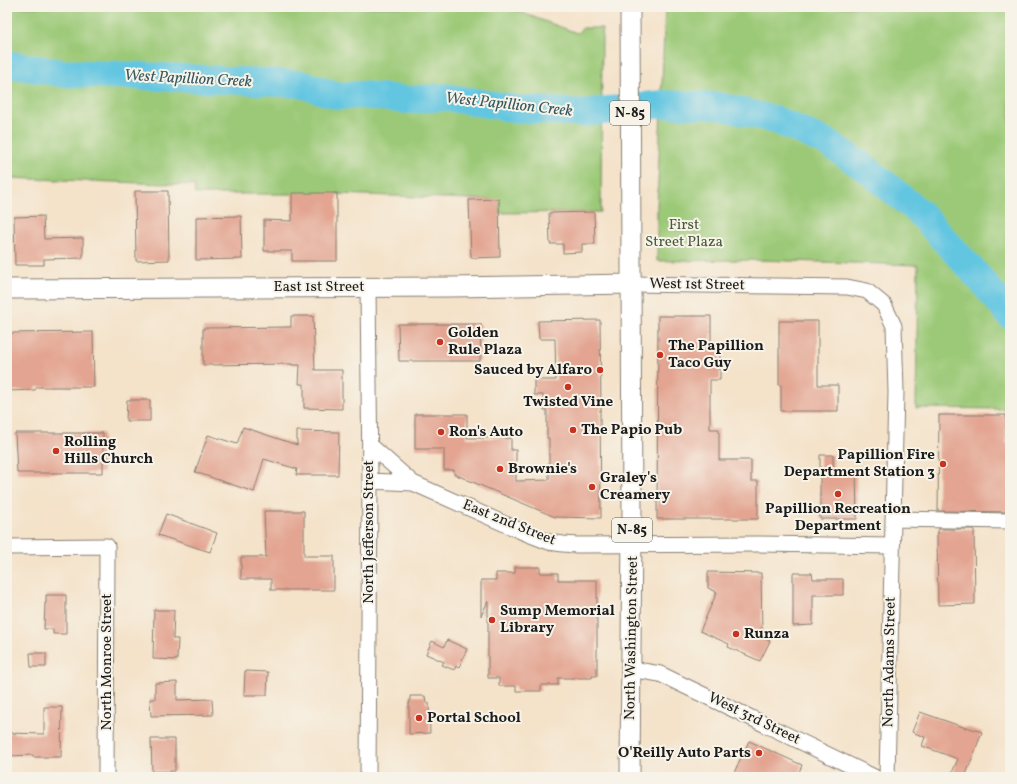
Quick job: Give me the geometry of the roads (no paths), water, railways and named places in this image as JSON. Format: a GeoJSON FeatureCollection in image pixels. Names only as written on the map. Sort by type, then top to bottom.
{"type":"FeatureCollection","features":[{"type":"Feature","properties":{"kind":"main road","name":"N-85"},"geometry":{"type":"LineString","coordinates":[[630,7],[631,284]]}},
{"type":"Feature","properties":{"kind":"main road","name":"East 1st Street"},"geometry":{"type":"LineString","coordinates":[[7,289],[451,287],[631,284]]}},
{"type":"Feature","properties":{"kind":"main road","name":"North Washington Street"},"geometry":{"type":"LineString","coordinates":[[630,777],[632,545],[631,284]]}},
{"type":"Feature","properties":{"kind":"street","name":"West 1st Street"},"geometry":{"type":"LineString","coordinates":[[631,284],[847,287],[867,292],[884,305],[894,326],[896,392],[893,520]]}},
{"type":"Feature","properties":{"kind":"street","name":"North Jefferson Street"},"geometry":{"type":"LineString","coordinates":[[368,287],[370,445],[368,777]]}},
{"type":"Feature","properties":{"kind":"street"},"geometry":{"type":"LineString","coordinates":[[370,445],[413,483]]}},
{"type":"Feature","properties":{"kind":"street"},"geometry":{"type":"LineString","coordinates":[[370,481],[413,483]]}},
{"type":"Feature","properties":{"kind":"street","name":"East 2nd Street"},"geometry":{"type":"LineString","coordinates":[[413,483],[523,532],[549,542],[563,544],[892,546]]}},
{"type":"Feature","properties":{"kind":"street"},"geometry":{"type":"LineString","coordinates":[[893,520],[1010,521]]}},
{"type":"Feature","properties":{"kind":"street","name":"North Adams Street"},"geometry":{"type":"LineString","coordinates":[[888,777],[893,520]]}},
{"type":"Feature","properties":{"kind":"street","name":"North Monroe Street"},"geometry":{"type":"LineString","coordinates":[[7,546],[107,546],[106,777]]}},
{"type":"Feature","properties":{"kind":"street","name":"West 3rd Street"},"geometry":{"type":"LineString","coordinates":[[631,669],[660,674],[874,777]]}},
{"type":"Feature","properties":{"kind":"waterway","name":"West Papillion Creek"},"geometry":{"type":"LineString","coordinates":[[7,64],[62,73],[301,84],[339,96],[363,95],[408,100],[445,97],[517,109],[583,113],[663,104],[719,106],[776,120],[828,143],[868,170],[919,212],[982,281],[1010,315]]}},
{"type":"Feature","properties":{"kind":"place","name":"Golden Rule Plaza"},"geometry":{"type":"Point","coordinates":[440,342]}},
{"type":"Feature","properties":{"kind":"place","name":"The Papillion Taco Guy"},"geometry":{"type":"Point","coordinates":[660,355]}},
{"type":"Feature","properties":{"kind":"place","name":"Sauced by Alfaro"},"geometry":{"type":"Point","coordinates":[600,370]}},
{"type":"Feature","properties":{"kind":"place","name":"Twisted Vine"},"geometry":{"type":"Point","coordinates":[568,387]}},
{"type":"Feature","properties":{"kind":"place","name":"The Papio Pub"},"geometry":{"type":"Point","coordinates":[573,430]}},
{"type":"Feature","properties":{"kind":"place","name":"Ron's Auto"},"geometry":{"type":"Point","coordinates":[441,432]}},
{"type":"Feature","properties":{"kind":"place","name":"Rolling Hills Church"},"geometry":{"type":"Point","coordinates":[56,451]}},
{"type":"Feature","properties":{"kind":"place","name":"Papillion Fire Department Station 3"},"geometry":{"type":"Point","coordinates":[943,464]}},
{"type":"Feature","properties":{"kind":"place","name":"Brownie's"},"geometry":{"type":"Point","coordinates":[500,469]}},
{"type":"Feature","properties":{"kind":"place","name":"Graley's Creamery"},"geometry":{"type":"Point","coordinates":[592,487]}},
{"type":"Feature","properties":{"kind":"place","name":"Papillion Recreation Department"},"geometry":{"type":"Point","coordinates":[838,494]}},
{"type":"Feature","properties":{"kind":"place","name":"Sump Memorial Library"},"geometry":{"type":"Point","coordinates":[492,620]}},
{"type":"Feature","properties":{"kind":"place","name":"Runza"},"geometry":{"type":"Point","coordinates":[736,634]}},
{"type":"Feature","properties":{"kind":"place","name":"Portal School"},"geometry":{"type":"Point","coordinates":[419,718]}},
{"type":"Feature","properties":{"kind":"place","name":"O'Reilly Auto Parts"},"geometry":{"type":"Point","coordinates":[759,753]}},
{"type":"Feature","properties":{"kind":"park label","name":"First Street Plaza"},"geometry":{"type":"Point","coordinates":[684,234]}}]}
